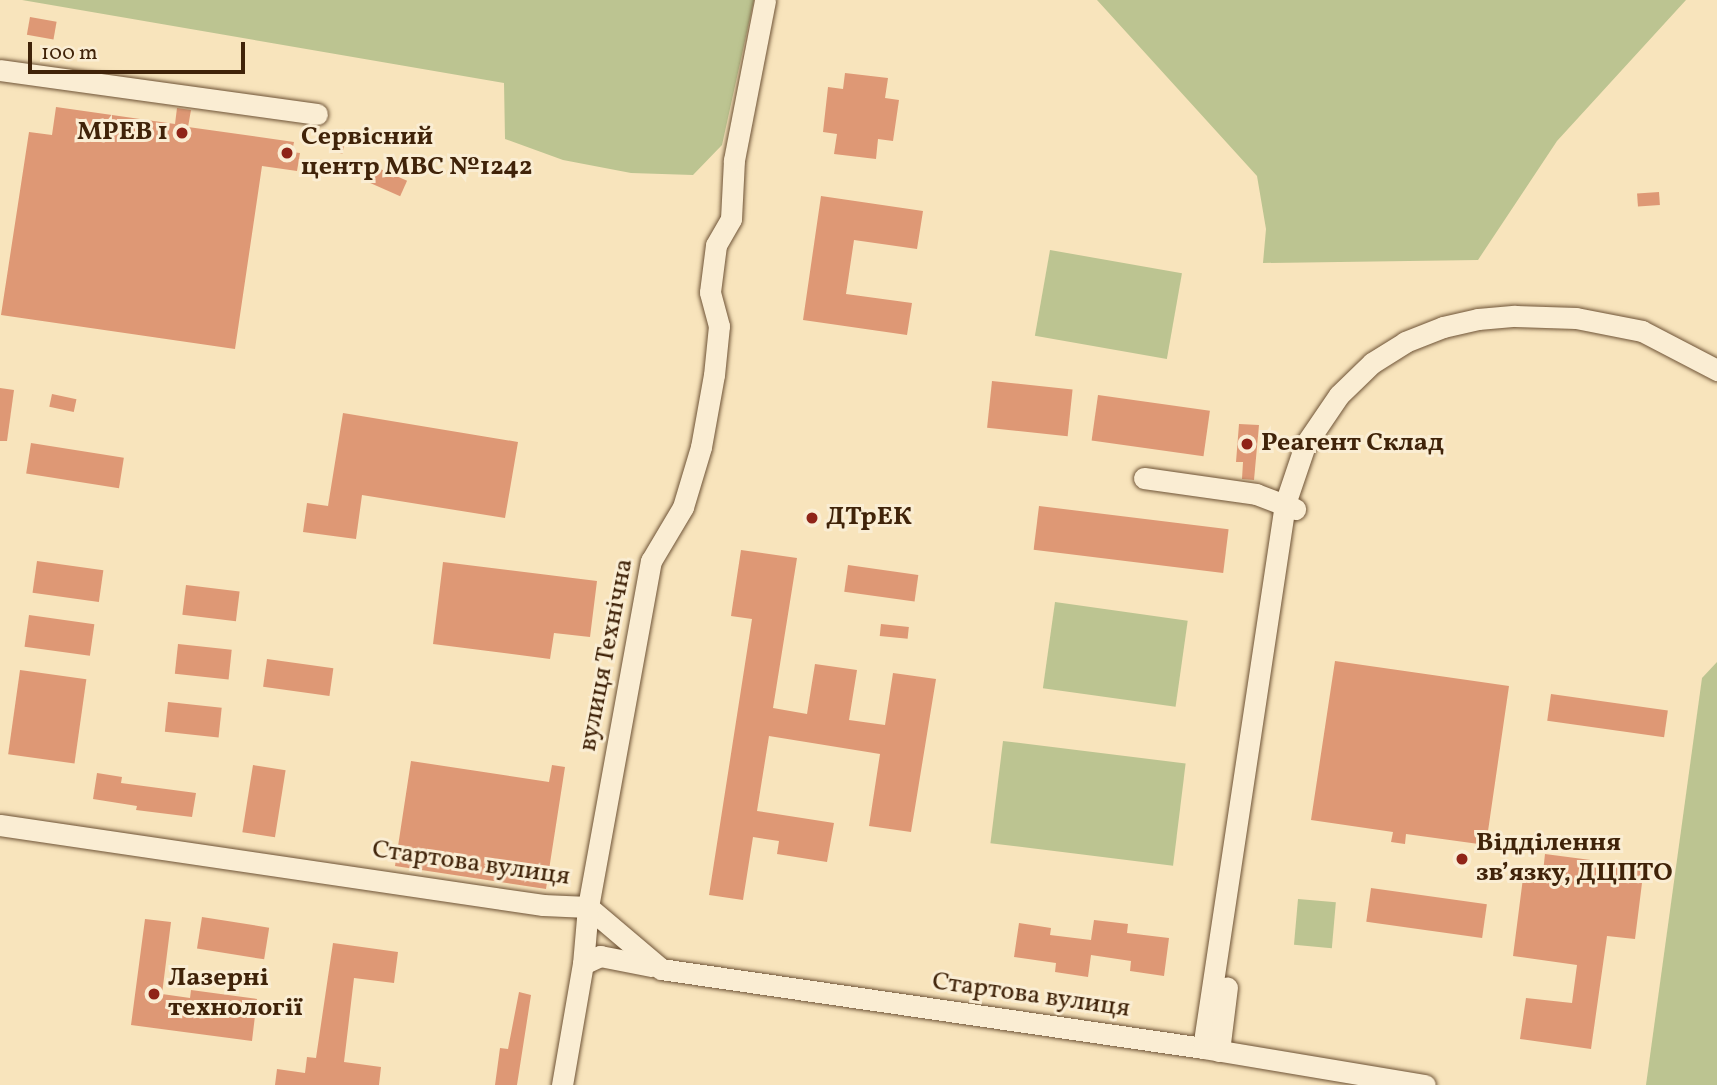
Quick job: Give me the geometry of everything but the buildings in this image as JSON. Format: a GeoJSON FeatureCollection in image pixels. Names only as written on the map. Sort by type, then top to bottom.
{"type":"FeatureCollection","features":[{"type":"Feature","properties":{"kind":"street","name":"вулиця Технічна"},"geometry":{"type":"LineString","coordinates":[[562,1085],[583,964],[588,907],[651,561],[683,508],[701,447],[714,375],[719,326],[710,292],[716,245],[731,219],[734,160],[765,0]]}},
{"type":"Feature","properties":{"kind":"street"},"geometry":{"type":"LineString","coordinates":[[0,70],[317,114]]}},
{"type":"Feature","properties":{"kind":"street"},"geometry":{"type":"LineString","coordinates":[[1211,1049],[1291,507],[1305,445],[1339,395],[1372,363],[1405,342],[1443,327],[1478,319],[1515,316],[1601,321],[1642,331],[1717,370]]}},
{"type":"Feature","properties":{"kind":"street"},"geometry":{"type":"LineString","coordinates":[[1291,507],[1307,472]]}},
{"type":"Feature","properties":{"kind":"street"},"geometry":{"type":"LineString","coordinates":[[1144,478],[1256,494],[1291,507]]}},
{"type":"Feature","properties":{"kind":"street","name":"Стартова вулиця"},"geometry":{"type":"LineString","coordinates":[[0,825],[543,905],[588,907],[661,969],[1211,1049],[1425,1085]]}},
{"type":"Feature","properties":{"kind":"street"},"geometry":{"type":"LineString","coordinates":[[583,964],[600,956],[661,969]]}},
{"type":"Feature","properties":{"kind":"green space"},"geometry":{"type":"Polygon","coordinates":[[[22,0],[754,0],[722,145],[693,175],[631,173],[563,160],[505,139],[504,83],[22,0]]]}},
{"type":"Feature","properties":{"kind":"green space"},"geometry":{"type":"Polygon","coordinates":[[[1097,0],[1686,0],[1557,141],[1478,260],[1263,263],[1266,229],[1257,176],[1097,0]]]}},
{"type":"Feature","properties":{"kind":"green space"},"geometry":{"type":"Polygon","coordinates":[[[1050,250],[1182,273],[1167,359],[1035,336],[1050,250]]]}},
{"type":"Feature","properties":{"kind":"green space"},"geometry":{"type":"Polygon","coordinates":[[[1055,602],[1188,621],[1176,707],[1043,688],[1055,602]]]}},
{"type":"Feature","properties":{"kind":"green space"},"geometry":{"type":"Polygon","coordinates":[[[1717,662],[1717,1085],[1646,1085],[1702,678],[1717,662]]]}},
{"type":"Feature","properties":{"kind":"green space"},"geometry":{"type":"Polygon","coordinates":[[[1003,741],[1186,763],[1173,866],[990,843],[1003,741]]]}},
{"type":"Feature","properties":{"kind":"green space"},"geometry":{"type":"Polygon","coordinates":[[[1298,899],[1336,902],[1332,948],[1294,945],[1298,899]]]}},
{"type":"Feature","properties":{"kind":"place","name":"МРЕВ 1"},"geometry":{"type":"Point","coordinates":[182,133]}},
{"type":"Feature","properties":{"kind":"place","name":"Сервісний центр МВС №1242"},"geometry":{"type":"Point","coordinates":[287,153]}},
{"type":"Feature","properties":{"kind":"place","name":"Реагент Склад"},"geometry":{"type":"Point","coordinates":[1247,444]}},
{"type":"Feature","properties":{"kind":"place","name":"ДТрЕК"},"geometry":{"type":"Point","coordinates":[812,518]}},
{"type":"Feature","properties":{"kind":"place","name":"Відділення зв’язку, ДЦПТО"},"geometry":{"type":"Point","coordinates":[1462,859]}},
{"type":"Feature","properties":{"kind":"place","name":"Лазерні технології"},"geometry":{"type":"Point","coordinates":[154,994]}}]}
